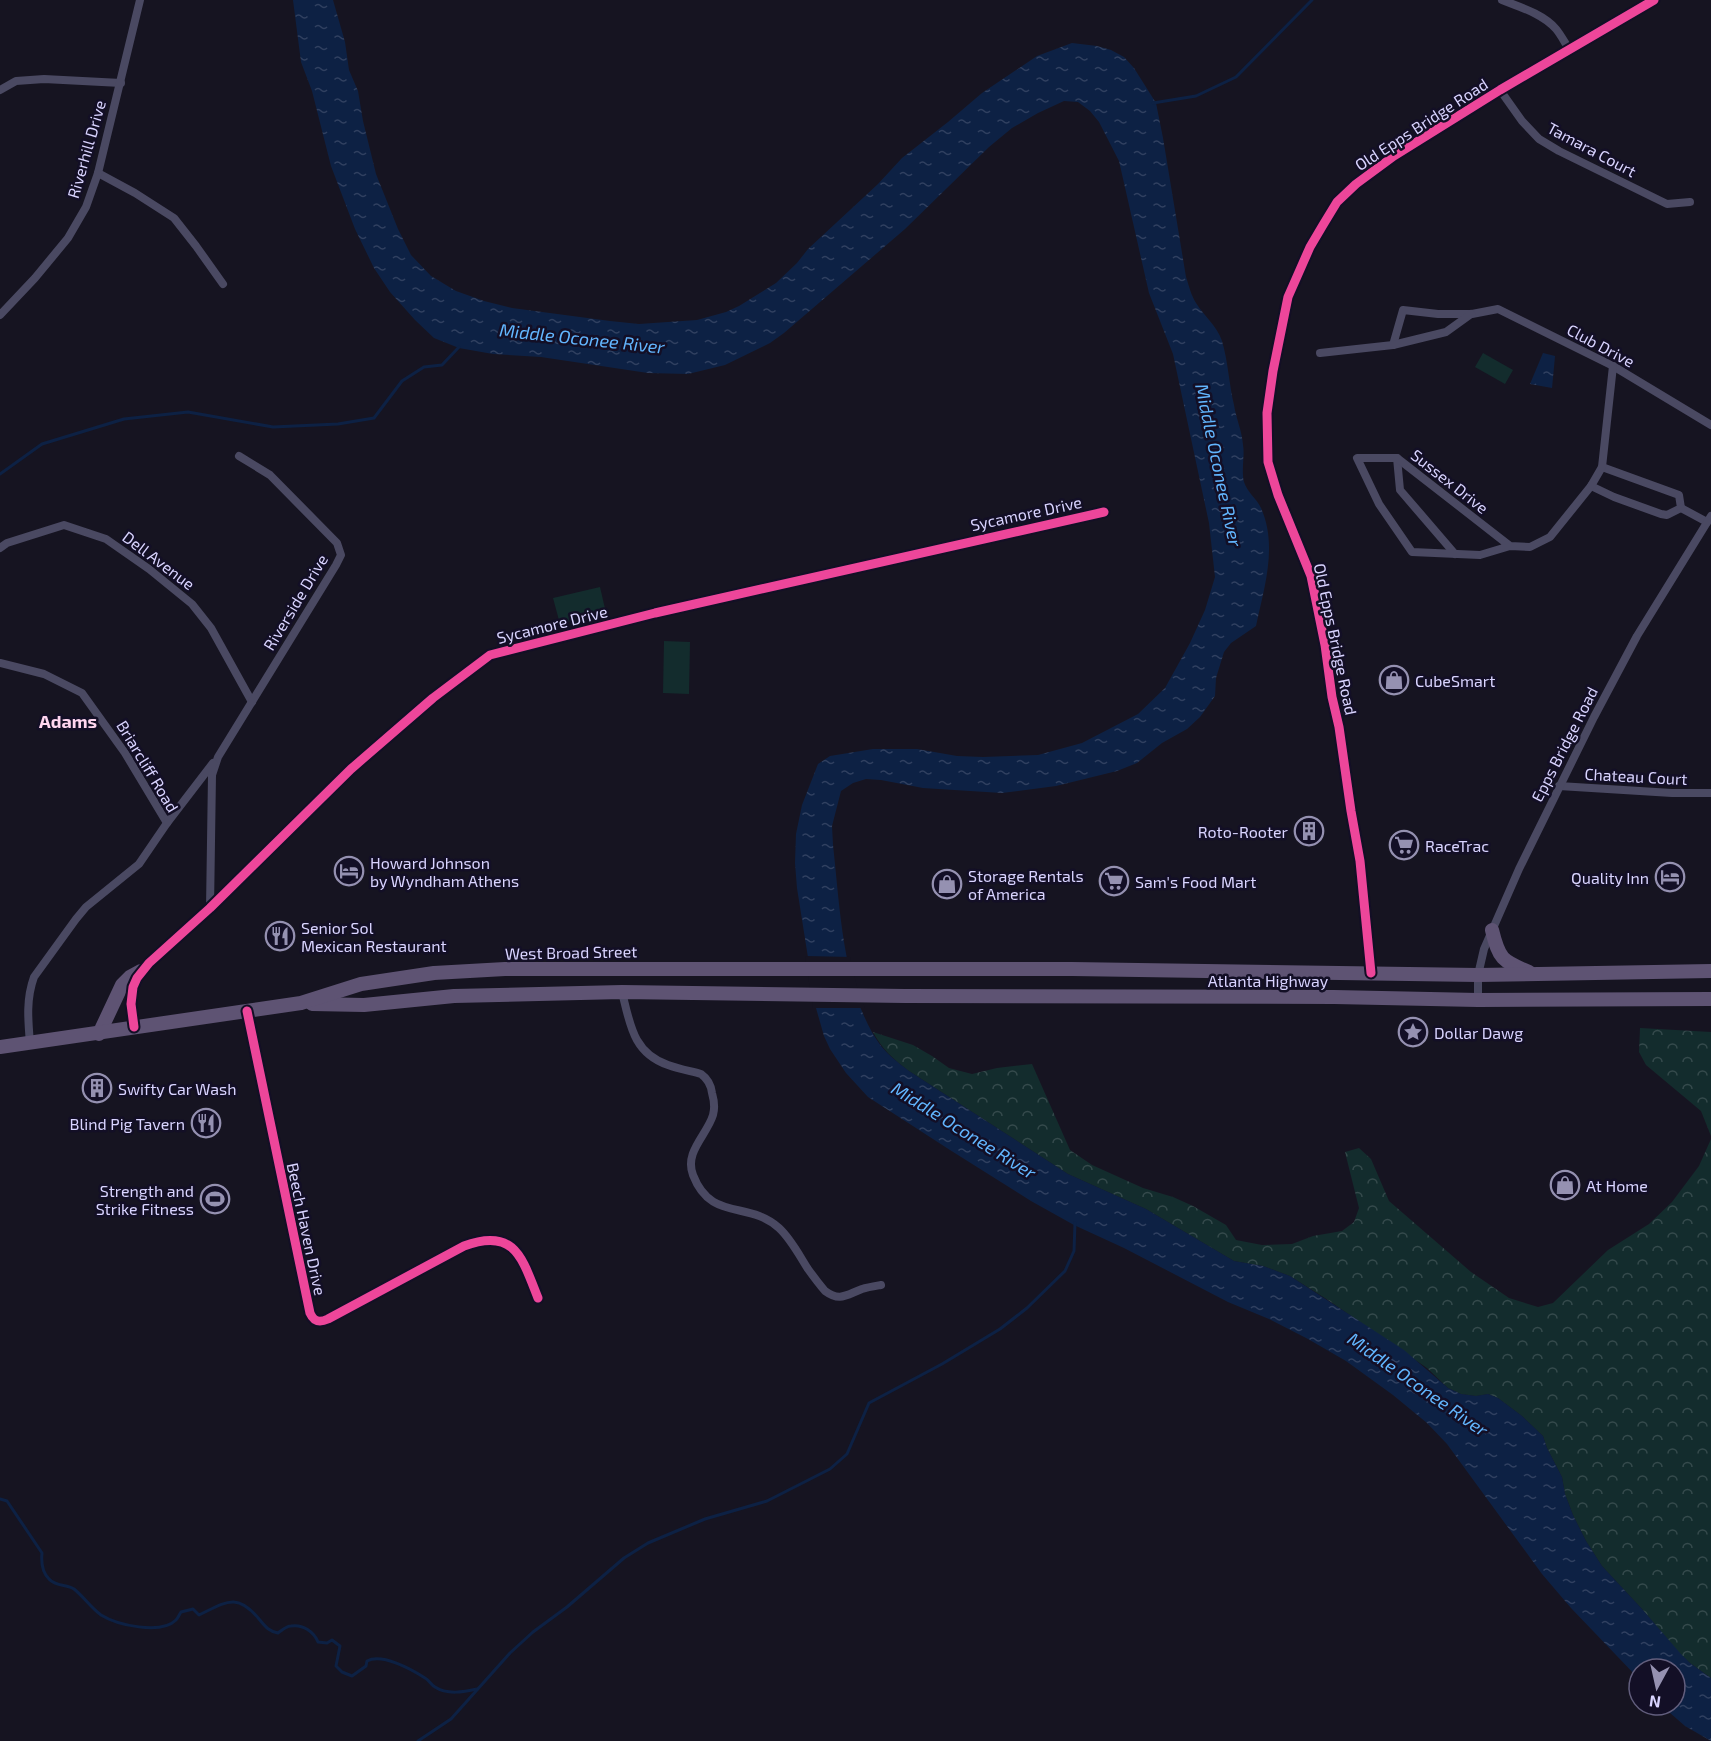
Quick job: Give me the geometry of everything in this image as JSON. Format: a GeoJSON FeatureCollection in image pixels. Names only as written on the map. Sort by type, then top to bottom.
{"type":"FeatureCollection","features":[{"type":"Feature","properties":{"kind":"main road"},"geometry":{"type":"LineString","coordinates":[[1492,930],[1496,947],[1505,961],[1534,974]]}},
{"type":"Feature","properties":{"kind":"main road"},"geometry":{"type":"LineString","coordinates":[[528,969],[529,993]]}},
{"type":"Feature","properties":{"kind":"main road","name":"West Broad Street"},"geometry":{"type":"LineString","coordinates":[[0,1047],[301,1003],[361,984],[434,973],[528,969],[844,969]]}},
{"type":"Feature","properties":{"kind":"main road","name":"Atlanta Highway"},"geometry":{"type":"LineString","coordinates":[[844,969],[1072,969],[1478,975],[1711,971]]}},
{"type":"Feature","properties":{"kind":"main road"},"geometry":{"type":"LineString","coordinates":[[99,1034],[122,985],[141,971]]}},
{"type":"Feature","properties":{"kind":"main road","name":"West Broad Street"},"geometry":{"type":"LineString","coordinates":[[301,1003],[364,1005],[454,996],[529,993],[826,995]]}},
{"type":"Feature","properties":{"kind":"main road","name":"Atlanta Highway"},"geometry":{"type":"LineString","coordinates":[[826,995],[1334,997],[1478,1000],[1711,999]]}},
{"type":"Feature","properties":{"kind":"street","name":"Riverhill Drive"},"geometry":{"type":"LineString","coordinates":[[0,315],[68,238],[86,207],[98,173],[140,0]]}},
{"type":"Feature","properties":{"kind":"street"},"geometry":{"type":"LineString","coordinates":[[1502,0],[1537,15],[1556,28],[1569,50]]}},
{"type":"Feature","properties":{"kind":"street","name":"Old Epps Bridge Road"},"geometry":{"type":"LineString","coordinates":[[1371,973],[1360,861],[1325,645],[1311,576],[1278,495],[1268,462],[1267,412],[1288,297],[1310,247],[1337,202],[1356,184],[1394,156],[1500,90],[1654,0]]}},
{"type":"Feature","properties":{"kind":"street"},"geometry":{"type":"LineString","coordinates":[[0,90],[16,81],[44,79],[121,83]]}},
{"type":"Feature","properties":{"kind":"street","name":"Tamara Court"},"geometry":{"type":"LineString","coordinates":[[1500,90],[1527,127],[1539,139],[1559,151],[1666,204],[1690,202]]}},
{"type":"Feature","properties":{"kind":"street"},"geometry":{"type":"LineString","coordinates":[[98,173],[174,218],[222,284]]}},
{"type":"Feature","properties":{"kind":"street","name":"Club Drive"},"geometry":{"type":"LineString","coordinates":[[1394,345],[1403,310],[1438,314],[1472,314],[1498,309],[1613,366],[1711,425]]}},
{"type":"Feature","properties":{"kind":"street","name":"Club Drive"},"geometry":{"type":"LineString","coordinates":[[1320,353],[1394,345],[1446,332],[1472,314]]}},
{"type":"Feature","properties":{"kind":"street"},"geometry":{"type":"LineString","coordinates":[[1613,366],[1602,468],[1679,495],[1681,508]]}},
{"type":"Feature","properties":{"kind":"street","name":"Riverside Drive"},"geometry":{"type":"LineString","coordinates":[[166,823],[218,757],[341,555],[337,543],[270,475],[239,456]]}},
{"type":"Feature","properties":{"kind":"street","name":"Sussex Drive"},"geometry":{"type":"LineString","coordinates":[[1510,546],[1396,458],[1357,458],[1378,504],[1412,552],[1455,554],[1480,555],[1510,546],[1530,547],[1550,537],[1591,486],[1602,468]]}},
{"type":"Feature","properties":{"kind":"street"},"geometry":{"type":"LineString","coordinates":[[1396,458],[1400,490],[1455,554]]}},
{"type":"Feature","properties":{"kind":"street"},"geometry":{"type":"LineString","coordinates":[[1591,486],[1661,514],[1667,515],[1681,508],[1709,519]]}},
{"type":"Feature","properties":{"kind":"street","name":"Sycamore Drive"},"geometry":{"type":"LineString","coordinates":[[135,1027],[131,1004],[133,987],[141,971],[210,909],[351,769],[433,698],[490,655],[666,610],[1104,512]]}},
{"type":"Feature","properties":{"kind":"street","name":"Epps Bridge Road"},"geometry":{"type":"LineString","coordinates":[[1478,1000],[1478,975],[1484,949],[1519,869],[1559,786],[1637,636],[1709,519]]}},
{"type":"Feature","properties":{"kind":"street","name":"Dell Avenue"},"geometry":{"type":"LineString","coordinates":[[0,548],[7,543],[64,525],[106,539],[192,604],[211,628],[252,702]]}},
{"type":"Feature","properties":{"kind":"street","name":"Briarcliff Road"},"geometry":{"type":"LineString","coordinates":[[0,663],[44,674],[82,693],[125,753],[166,823],[139,864],[86,907],[34,977],[28,1000],[30,1043]]}},
{"type":"Feature","properties":{"kind":"street","name":"Riverside Drive"},"geometry":{"type":"LineString","coordinates":[[210,909],[212,775],[218,757]]}},
{"type":"Feature","properties":{"kind":"street","name":"Chateau Court"},"geometry":{"type":"LineString","coordinates":[[1559,786],[1660,793],[1711,793]]}},
{"type":"Feature","properties":{"kind":"street"},"geometry":{"type":"LineString","coordinates":[[622,992],[631,1029],[642,1048],[665,1064],[701,1074],[711,1087],[714,1113],[693,1153],[691,1164],[693,1176],[703,1194],[714,1202],[751,1213],[778,1227],[825,1291],[832,1296],[843,1297],[864,1288],[881,1285]]}},
{"type":"Feature","properties":{"kind":"street","name":"Beech Haven Drive"},"geometry":{"type":"LineString","coordinates":[[247,1011],[312,1319],[317,1322],[328,1319],[464,1246],[483,1240],[504,1242],[511,1246],[525,1264],[538,1298]]}},
{"type":"Feature","properties":{"kind":"green space"},"geometry":{"type":"Polygon","coordinates":[[[1483,353],[1513,370],[1505,384],[1475,367],[1483,353]]]}},
{"type":"Feature","properties":{"kind":"green space"},"geometry":{"type":"Polygon","coordinates":[[[600,587],[606,613],[560,624],[553,598],[600,587]]]}},
{"type":"Feature","properties":{"kind":"green space"},"geometry":{"type":"Polygon","coordinates":[[[664,641],[690,642],[689,694],[663,693],[664,641]]]}},
{"type":"Feature","properties":{"kind":"green space"},"geometry":{"type":"Polygon","coordinates":[[[1640,1028],[1711,1032],[1711,1136],[1701,1111],[1646,1065],[1639,1052],[1640,1028]]]}},
{"type":"Feature","properties":{"kind":"green space"},"geometry":{"type":"Polygon","coordinates":[[[873,1032],[913,1045],[949,1068],[972,1074],[997,1068],[1032,1064],[1070,1150],[1092,1165],[1143,1188],[1193,1206],[1226,1225],[1236,1240],[1262,1245],[1292,1244],[1313,1236],[1342,1231],[1354,1222],[1359,1208],[1345,1152],[1359,1148],[1371,1159],[1389,1201],[1471,1272],[1509,1298],[1538,1307],[1553,1303],[1608,1250],[1649,1224],[1672,1202],[1699,1166],[1711,1139],[1711,1678],[1690,1663],[1687,1657],[1680,1654],[1602,1566],[1573,1515],[1565,1494],[1562,1477],[1543,1436],[1522,1416],[1498,1398],[1488,1394],[1476,1396],[1461,1394],[1448,1388],[1427,1368],[1290,1276],[1263,1266],[1234,1261],[1146,1209],[1068,1174],[909,1071],[880,1044],[873,1032]]]}},
{"type":"Feature","properties":{"kind":"water","name":"Middle Oconee River"},"geometry":{"type":"Polygon","coordinates":[[[293,0],[333,0],[345,42],[349,70],[358,91],[376,174],[411,255],[431,276],[456,291],[512,308],[639,324],[697,320],[726,312],[776,283],[902,158],[982,93],[1037,56],[1072,43],[1097,46],[1124,57],[1134,68],[1156,103],[1186,277],[1194,300],[1222,341],[1242,440],[1244,482],[1261,508],[1266,522],[1269,537],[1268,567],[1256,626],[1231,643],[1224,652],[1216,678],[1215,696],[1200,717],[1187,729],[1162,743],[1137,763],[1117,771],[1056,786],[1002,793],[923,788],[866,779],[853,783],[841,791],[832,826],[833,845],[845,950],[858,1002],[881,1046],[894,1059],[1068,1174],[1146,1209],[1234,1261],[1263,1266],[1290,1276],[1404,1350],[1448,1388],[1461,1394],[1476,1396],[1488,1394],[1498,1398],[1522,1416],[1543,1436],[1562,1477],[1565,1494],[1573,1515],[1602,1566],[1684,1657],[1627,1657],[1627,1666],[1542,1574],[1447,1444],[1427,1423],[1393,1395],[1346,1361],[1269,1319],[1228,1302],[1031,1201],[868,1097],[846,1073],[824,1036],[816,1008],[795,863],[796,834],[802,805],[818,764],[830,756],[873,749],[917,749],[957,756],[983,757],[1038,755],[1082,743],[1138,714],[1165,688],[1205,610],[1215,577],[1209,523],[1173,354],[1149,293],[1119,161],[1099,122],[1090,111],[1078,102],[1064,101],[1012,128],[989,147],[905,229],[770,343],[725,365],[688,374],[648,373],[541,357],[493,354],[459,348],[434,338],[390,292],[374,268],[355,229],[331,166],[312,91],[301,62],[293,0]]]}},
{"type":"Feature","properties":{"kind":"water"},"geometry":{"type":"Polygon","coordinates":[[[1543,353],[1555,356],[1552,388],[1530,384],[1543,353]]]}},
{"type":"Feature","properties":{"kind":"water"},"geometry":{"type":"Polygon","coordinates":[[[1687,1660],[1711,1678],[1711,1741],[1685,1726],[1675,1717],[1687,1717],[1687,1660]]]}},
{"type":"Feature","properties":{"kind":"pier"},"geometry":{"type":"Polygon","coordinates":[[[805,956],[850,957],[858,991],[865,1008],[813,1008],[805,956]]]}},
{"type":"Feature","properties":{"kind":"waterway"},"geometry":{"type":"LineString","coordinates":[[1153,103],[1196,96],[1236,77],[1312,0]]}},
{"type":"Feature","properties":{"kind":"waterway"},"geometry":{"type":"LineString","coordinates":[[0,474],[42,444],[124,419],[188,412],[273,427],[338,424],[374,418],[402,381],[424,367],[442,365],[459,347]]}},
{"type":"Feature","properties":{"kind":"waterway"},"geometry":{"type":"LineString","coordinates":[[418,1741],[451,1719],[510,1653],[624,1558],[648,1543],[705,1519],[767,1501],[830,1469],[847,1454],[869,1403],[942,1364],[1000,1329],[1027,1308],[1065,1271],[1074,1251],[1075,1223]]}},
{"type":"Feature","properties":{"kind":"waterway"},"geometry":{"type":"LineString","coordinates":[[0,1499],[7,1501],[42,1553],[42,1567],[49,1579],[74,1589],[97,1612],[108,1619],[139,1627],[160,1627],[169,1625],[181,1612],[193,1609],[199,1615],[224,1603],[237,1602],[244,1605],[267,1628],[275,1632],[278,1633],[289,1626],[300,1626],[311,1632],[318,1642],[327,1643],[332,1640],[340,1646],[336,1666],[342,1672],[352,1676],[366,1666],[367,1661],[380,1659],[404,1667],[440,1690],[461,1692],[477,1689]]}},
{"type":"Feature","properties":{"kind":"cycle path"},"geometry":{"type":"LineString","coordinates":[[1371,973],[1360,861],[1325,645],[1311,576],[1278,495],[1268,462],[1267,413],[1288,297],[1310,247],[1323,225],[1337,202],[1356,184],[1394,156],[1500,90],[1654,0]]}},
{"type":"Feature","properties":{"kind":"cycle path"},"geometry":{"type":"LineString","coordinates":[[134,1027],[131,1004],[133,987],[149,963],[210,908],[351,769],[433,698],[490,655],[655,613],[1104,512]]}},
{"type":"Feature","properties":{"kind":"cycle path"},"geometry":{"type":"LineString","coordinates":[[247,1011],[310,1313],[315,1320],[328,1319],[464,1246],[481,1241],[495,1240],[514,1250],[527,1270],[538,1298]]}},
{"type":"Feature","properties":{"kind":"place","name":"CubeSmart"},"geometry":{"type":"Point","coordinates":[1394,680]}},
{"type":"Feature","properties":{"kind":"place","name":"Roto-Rooter"},"geometry":{"type":"Point","coordinates":[1309,831]}},
{"type":"Feature","properties":{"kind":"place","name":"RaceTrac"},"geometry":{"type":"Point","coordinates":[1404,845]}},
{"type":"Feature","properties":{"kind":"place","name":"Howard Johnson by Wyndham Athens"},"geometry":{"type":"Point","coordinates":[349,871]}},
{"type":"Feature","properties":{"kind":"place","name":"Quality Inn"},"geometry":{"type":"Point","coordinates":[1670,877]}},
{"type":"Feature","properties":{"kind":"place","name":"Sam's Food Mart"},"geometry":{"type":"Point","coordinates":[1114,881]}},
{"type":"Feature","properties":{"kind":"place","name":"Storage Rentals of America"},"geometry":{"type":"Point","coordinates":[947,884]}},
{"type":"Feature","properties":{"kind":"place","name":"Senior Sol Mexican Restaurant"},"geometry":{"type":"Point","coordinates":[280,936]}},
{"type":"Feature","properties":{"kind":"place","name":"Dollar Dawg"},"geometry":{"type":"Point","coordinates":[1413,1032]}},
{"type":"Feature","properties":{"kind":"place","name":"Swifty Car Wash"},"geometry":{"type":"Point","coordinates":[97,1088]}},
{"type":"Feature","properties":{"kind":"place","name":"Blind Pig Tavern"},"geometry":{"type":"Point","coordinates":[206,1123]}},
{"type":"Feature","properties":{"kind":"place","name":"At Home"},"geometry":{"type":"Point","coordinates":[1565,1185]}},
{"type":"Feature","properties":{"kind":"place","name":"Strength and Strike Fitness"},"geometry":{"type":"Point","coordinates":[215,1199]}},
{"type":"Feature","properties":{"kind":"district","name":"Adams"},"geometry":{"type":"Point","coordinates":[68,721]}}]}
